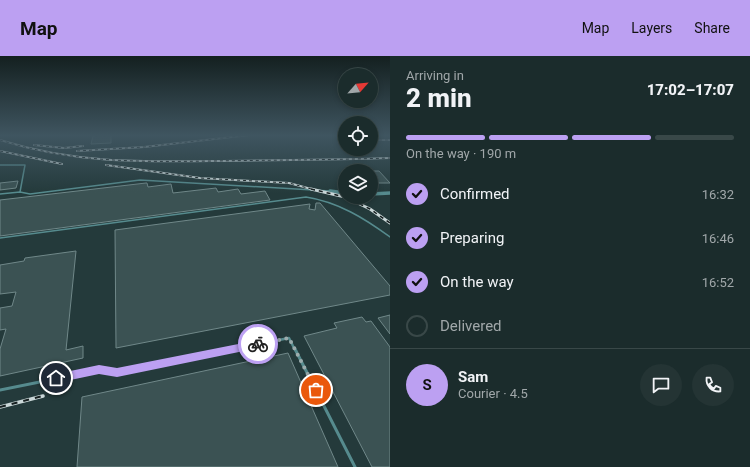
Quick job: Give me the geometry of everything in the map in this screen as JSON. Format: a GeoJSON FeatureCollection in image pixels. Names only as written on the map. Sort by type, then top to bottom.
{"type":"FeatureCollection","features":[{"type":"Feature","properties":{"kind":"street"},"geometry":{"type":"LineString","coordinates":[[330,191],[338,192]]}},
{"type":"Feature","properties":{"kind":"street"},"geometry":{"type":"LineString","coordinates":[[378,194],[390,193]]}},
{"type":"Feature","properties":{"kind":"lane"},"geometry":{"type":"LineString","coordinates":[[0,165],[25,165],[20,192]]}},
{"type":"Feature","properties":{"kind":"lane"},"geometry":{"type":"LineString","coordinates":[[0,194],[20,192],[30,194],[140,180],[330,191]]}},
{"type":"Feature","properties":{"kind":"lane"},"geometry":{"type":"LineString","coordinates":[[0,238],[306,197],[321,199],[339,207],[378,228],[390,237]]}},
{"type":"Feature","properties":{"kind":"lane"},"geometry":{"type":"LineString","coordinates":[[0,390],[99,370],[117,372],[289,338],[355,467]]}},
{"type":"Feature","properties":{"kind":"building"},"geometry":{"type":"Polygon","coordinates":[[[378,171],[379,171],[390,183],[378,183],[378,171]]]}},
{"type":"Feature","properties":{"kind":"building"},"geometry":{"type":"Polygon","coordinates":[[[18,181],[16,188],[0,190],[0,183],[18,181]]]}},
{"type":"Feature","properties":{"kind":"building"},"geometry":{"type":"Polygon","coordinates":[[[147,183],[148,187],[171,184],[173,193],[216,188],[218,192],[238,189],[241,194],[265,191],[270,200],[0,236],[0,200],[147,183]]]}},
{"type":"Feature","properties":{"kind":"building"},"geometry":{"type":"Polygon","coordinates":[[[316,203],[320,203],[390,286],[390,295],[116,348],[115,230],[310,204],[309,209],[315,210],[316,203]]]}},
{"type":"Feature","properties":{"kind":"building"},"geometry":{"type":"Polygon","coordinates":[[[76,251],[66,350],[83,346],[83,358],[0,376],[0,349],[6,329],[0,330],[0,308],[12,306],[16,292],[0,294],[0,265],[24,261],[25,258],[76,251]]]}},
{"type":"Feature","properties":{"kind":"building"},"geometry":{"type":"Polygon","coordinates":[[[390,315],[390,334],[378,318],[390,315]]]}},
{"type":"Feature","properties":{"kind":"building"},"geometry":{"type":"Polygon","coordinates":[[[362,317],[366,322],[371,321],[390,347],[390,467],[372,467],[304,336],[337,328],[334,323],[362,317]]]}},
{"type":"Feature","properties":{"kind":"building"},"geometry":{"type":"Polygon","coordinates":[[[288,353],[338,467],[77,467],[82,397],[288,353]]]}},
{"type":"Feature","properties":{"kind":"railway"},"geometry":{"type":"LineString","coordinates":[[15,154],[62,164]]}},
{"type":"Feature","properties":{"kind":"railway"},"geometry":{"type":"LineString","coordinates":[[62,154],[106,160],[132,161],[324,160],[390,158]]}},
{"type":"Feature","properties":{"kind":"railway"},"geometry":{"type":"LineString","coordinates":[[106,165],[200,178],[289,183],[313,190]]}},
{"type":"Feature","properties":{"kind":"railway"},"geometry":{"type":"LineString","coordinates":[[313,190],[345,197],[370,209],[390,223]]}},
{"type":"Feature","properties":{"kind":"railway"},"geometry":{"type":"LineString","coordinates":[[0,407],[43,396]]}},
{"type":"Feature","properties":{"kind":"way so far"},"geometry":{"type":"LineString","coordinates":[[258,344],[289,338],[316,390]]}},
{"type":"Feature","properties":{"kind":"route"},"geometry":{"type":"LineString","coordinates":[[56,378],[99,370],[117,372],[258,344]]}}]}
